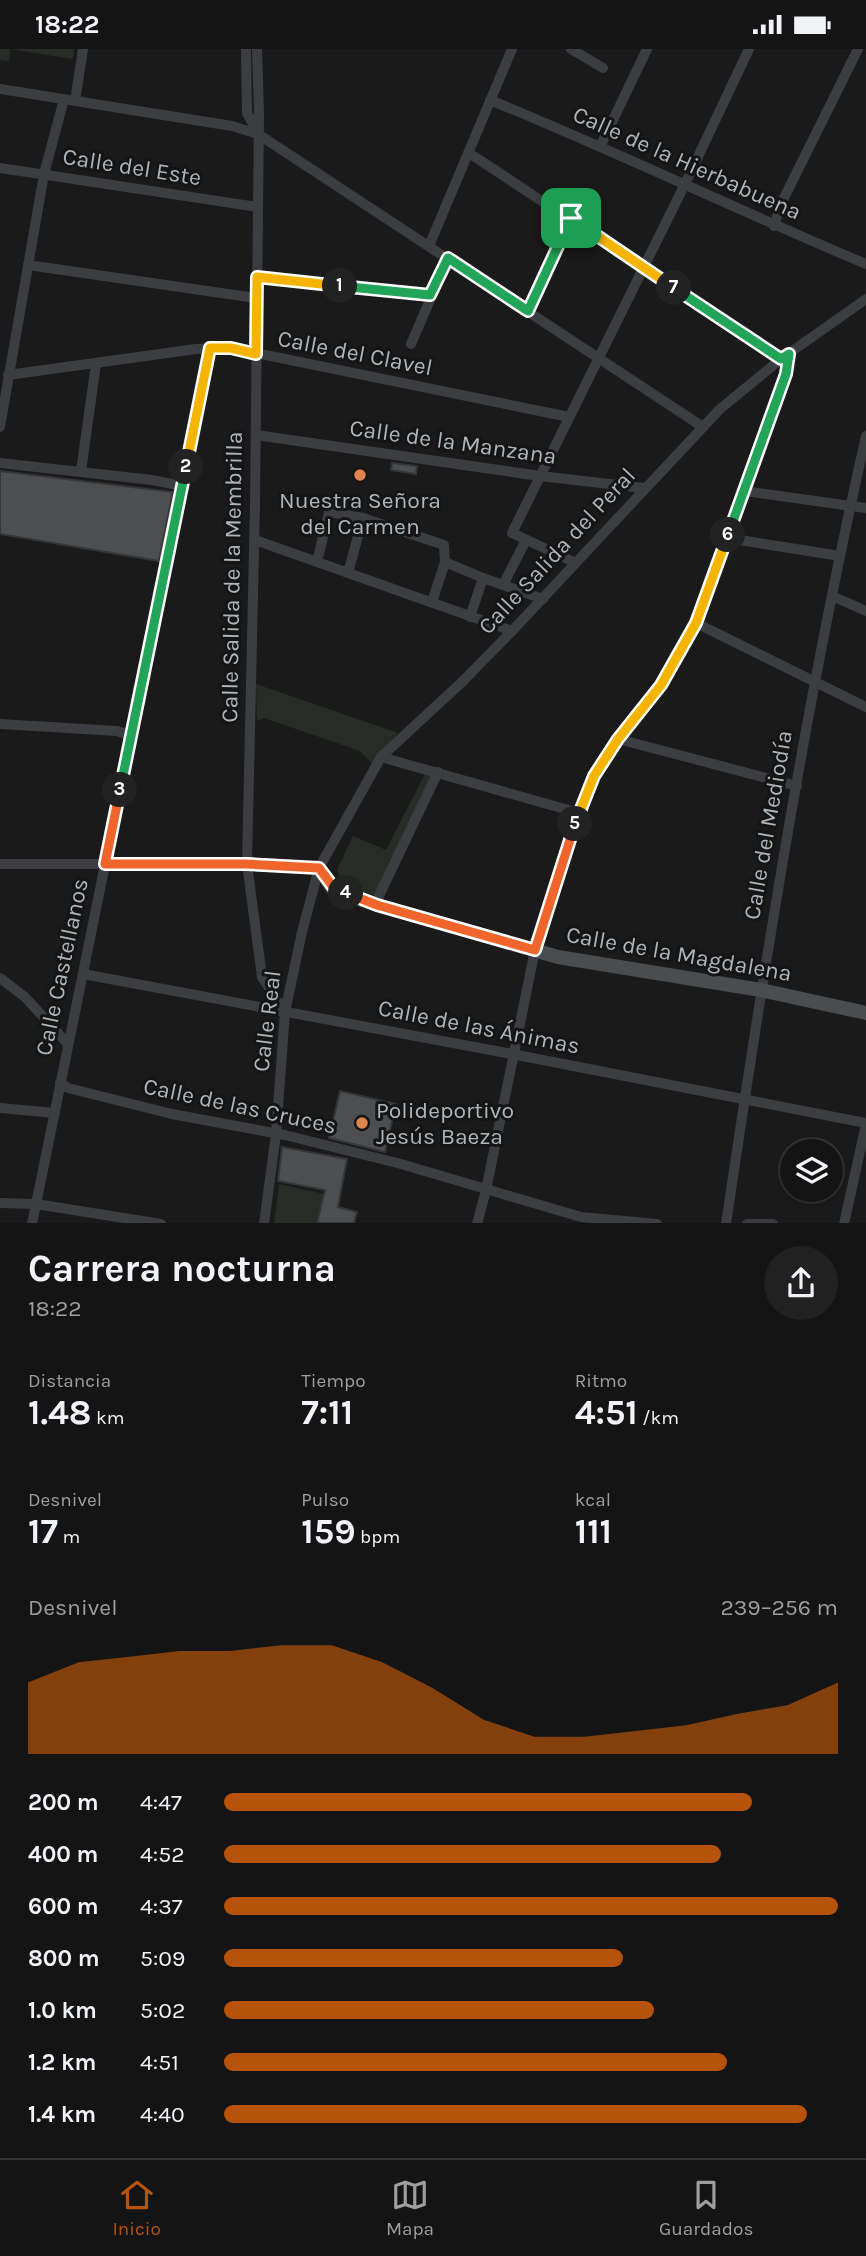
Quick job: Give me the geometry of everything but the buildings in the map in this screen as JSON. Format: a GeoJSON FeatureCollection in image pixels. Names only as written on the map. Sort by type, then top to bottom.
{"type":"FeatureCollection","features":[{"type":"Feature","properties":{"kind":"street"},"geometry":{"type":"LineString","coordinates":[[0,427],[44,174],[83,49]]}},
{"type":"Feature","properties":{"kind":"street","name":"Calle Salida de la Membrilla"},"geometry":{"type":"LineString","coordinates":[[246,49],[247,113],[258,134]]}},
{"type":"Feature","properties":{"kind":"street","name":"Calle Salida de la Membrilla"},"geometry":{"type":"LineString","coordinates":[[257,49],[255,540],[247,864],[262,977],[285,1012]]}},
{"type":"Feature","properties":{"kind":"street"},"geometry":{"type":"LineString","coordinates":[[429,246],[512,49]]}},
{"type":"Feature","properties":{"kind":"street"},"geometry":{"type":"LineString","coordinates":[[571,49],[603,68]]}},
{"type":"Feature","properties":{"kind":"street"},"geometry":{"type":"LineString","coordinates":[[601,145],[647,49]]}},
{"type":"Feature","properties":{"kind":"street"},"geometry":{"type":"LineString","coordinates":[[576,563],[512,533],[749,49]]}},
{"type":"Feature","properties":{"kind":"street"},"geometry":{"type":"LineString","coordinates":[[774,226],[781,204],[858,49]]}},
{"type":"Feature","properties":{"kind":"street"},"geometry":{"type":"LineString","coordinates":[[0,89],[232,126],[258,134],[703,427]]}},
{"type":"Feature","properties":{"kind":"street","name":"Calle de la Hierbabuena"},"geometry":{"type":"LineString","coordinates":[[490,100],[601,145],[774,226],[866,264]]}},
{"type":"Feature","properties":{"kind":"street"},"geometry":{"type":"LineString","coordinates":[[469,153],[785,356],[786,374],[696,623],[661,685],[618,739],[594,776],[579,813],[535,950],[477,1223]]}},
{"type":"Feature","properties":{"kind":"street","name":"Calle del Este"},"geometry":{"type":"LineString","coordinates":[[0,167],[258,207]]}},
{"type":"Feature","properties":{"kind":"street"},"geometry":{"type":"LineString","coordinates":[[528,311],[571,218]]}},
{"type":"Feature","properties":{"kind":"street"},"geometry":{"type":"LineString","coordinates":[[411,344],[448,258]]}},
{"type":"Feature","properties":{"kind":"street"},"geometry":{"type":"LineString","coordinates":[[28,265],[256,298]]}},
{"type":"Feature","properties":{"kind":"street"},"geometry":{"type":"LineString","coordinates":[[257,277],[430,295]]}},
{"type":"Feature","properties":{"kind":"street","name":"Calle Salida del Peral"},"geometry":{"type":"LineString","coordinates":[[319,868],[381,757],[512,631],[720,409],[785,356],[866,299]]}},
{"type":"Feature","properties":{"kind":"street"},"geometry":{"type":"LineString","coordinates":[[0,343],[14,343]]}},
{"type":"Feature","properties":{"kind":"street","name":"Calle del Clavel"},"geometry":{"type":"LineString","coordinates":[[8,375],[210,348],[231,348],[569,417]]}},
{"type":"Feature","properties":{"kind":"street","name":"Calle Castellanos"},"geometry":{"type":"LineString","coordinates":[[32,1223],[210,348]]}},
{"type":"Feature","properties":{"kind":"street"},"geometry":{"type":"LineString","coordinates":[[81,471],[96,364]]}},
{"type":"Feature","properties":{"kind":"street","name":"Calle de la Manzana"},"geometry":{"type":"LineString","coordinates":[[256,435],[540,476],[644,488]]}},
{"type":"Feature","properties":{"kind":"street","name":"Calle del Mediodía"},"geometry":{"type":"LineString","coordinates":[[726,1223],[761,990],[814,680],[866,436]]}},
{"type":"Feature","properties":{"kind":"street"},"geometry":{"type":"LineString","coordinates":[[0,463],[152,479],[182,486]]}},
{"type":"Feature","properties":{"kind":"street"},"geometry":{"type":"LineString","coordinates":[[744,491],[866,508]]}},
{"type":"Feature","properties":{"kind":"street"},"geometry":{"type":"LineString","coordinates":[[317,562],[329,512],[363,519],[444,545],[445,562],[432,602]]}},
{"type":"Feature","properties":{"kind":"street"},"geometry":{"type":"LineString","coordinates":[[348,573],[363,519]]}},
{"type":"Feature","properties":{"kind":"street"},"geometry":{"type":"LineString","coordinates":[[727,538],[840,557]]}},
{"type":"Feature","properties":{"kind":"street"},"geometry":{"type":"LineString","coordinates":[[255,540],[512,631]]}},
{"type":"Feature","properties":{"kind":"street"},"geometry":{"type":"LineString","coordinates":[[503,585],[526,540]]}},
{"type":"Feature","properties":{"kind":"street"},"geometry":{"type":"LineString","coordinates":[[445,562],[543,599]]}},
{"type":"Feature","properties":{"kind":"street"},"geometry":{"type":"LineString","coordinates":[[470,617],[483,578]]}},
{"type":"Feature","properties":{"kind":"street"},"geometry":{"type":"LineString","coordinates":[[832,596],[866,611]]}},
{"type":"Feature","properties":{"kind":"street"},"geometry":{"type":"LineString","coordinates":[[696,623],[866,707]]}},
{"type":"Feature","properties":{"kind":"street"},"geometry":{"type":"LineString","coordinates":[[0,724],[117,731],[132,736]]}},
{"type":"Feature","properties":{"kind":"street"},"geometry":{"type":"LineString","coordinates":[[618,739],[797,786]]}},
{"type":"Feature","properties":{"kind":"street"},"geometry":{"type":"LineString","coordinates":[[381,757],[579,813]]}},
{"type":"Feature","properties":{"kind":"street"},"geometry":{"type":"LineString","coordinates":[[375,904],[438,772]]}},
{"type":"Feature","properties":{"kind":"street"},"geometry":{"type":"LineString","coordinates":[[0,864],[247,864],[319,868]]}},
{"type":"Feature","properties":{"kind":"street","name":"Calle de la Magdalena"},"geometry":{"type":"LineString","coordinates":[[319,868],[334,888],[375,904],[558,957],[761,990],[866,1013]]}},
{"type":"Feature","properties":{"kind":"street","name":"Calle Real"},"geometry":{"type":"LineString","coordinates":[[264,1223],[276,1134],[285,1012],[319,868]]}},
{"type":"Feature","properties":{"kind":"street","name":"Calle de las Ánimas"},"geometry":{"type":"LineString","coordinates":[[83,974],[866,1123]]}},
{"type":"Feature","properties":{"kind":"street"},"geometry":{"type":"LineString","coordinates":[[0,978],[25,997],[67,1043]]}},
{"type":"Feature","properties":{"kind":"street","name":"Calle de las Cruces"},"geometry":{"type":"LineString","coordinates":[[60,1083],[68,1088],[172,1114],[276,1134],[401,1164],[581,1217],[657,1223]]}},
{"type":"Feature","properties":{"kind":"street"},"geometry":{"type":"LineString","coordinates":[[0,1108],[55,1113]]}},
{"type":"Feature","properties":{"kind":"street"},"geometry":{"type":"LineString","coordinates":[[844,1223],[866,1123]]}},
{"type":"Feature","properties":{"kind":"street"},"geometry":{"type":"LineString","coordinates":[[0,1202],[36,1204],[161,1223]]}},
{"type":"Feature","properties":{"kind":"street"},"geometry":{"type":"LineString","coordinates":[[747,1223],[773,1223]]}},
{"type":"Feature","properties":{"kind":"shaded area"},"geometry":{"type":"Polygon","coordinates":[[[0,49],[10,49],[9,61],[0,60],[0,49]]]}},
{"type":"Feature","properties":{"kind":"shaded area"},"geometry":{"type":"Polygon","coordinates":[[[10,49],[74,49],[73,59],[10,49]]]}},
{"type":"Feature","properties":{"kind":"shaded area"},"geometry":{"type":"Polygon","coordinates":[[[256,684],[398,733],[373,765],[360,751],[264,718],[257,721],[256,684]]]}},
{"type":"Feature","properties":{"kind":"shaded area"},"geometry":{"type":"Polygon","coordinates":[[[425,774],[440,779],[377,896],[343,881],[337,870],[353,836],[386,850],[425,774]]]}},
{"type":"Feature","properties":{"kind":"shaded area"},"geometry":{"type":"Polygon","coordinates":[[[279,1184],[325,1194],[317,1223],[274,1223],[279,1184]]]}},
{"type":"Feature","properties":{"kind":"place","name":"Nuestra Señora del Carmen"},"geometry":{"type":"Point","coordinates":[360,475]}},
{"type":"Feature","properties":{"kind":"place","name":"Polideportivo Jesús Baeza"},"geometry":{"type":"Point","coordinates":[362,1123]}},
{"type":"Feature","properties":{"kind":"route"},"geometry":{"type":"LineString","coordinates":[[571,218],[781,359],[789,354],[786,374],[696,623],[661,685],[618,739],[594,776],[579,813],[535,950],[377,905],[334,888],[319,868],[247,864],[105,864],[210,348],[231,348],[256,354],[257,277],[430,295],[448,258],[528,311],[571,218]]}}]}
